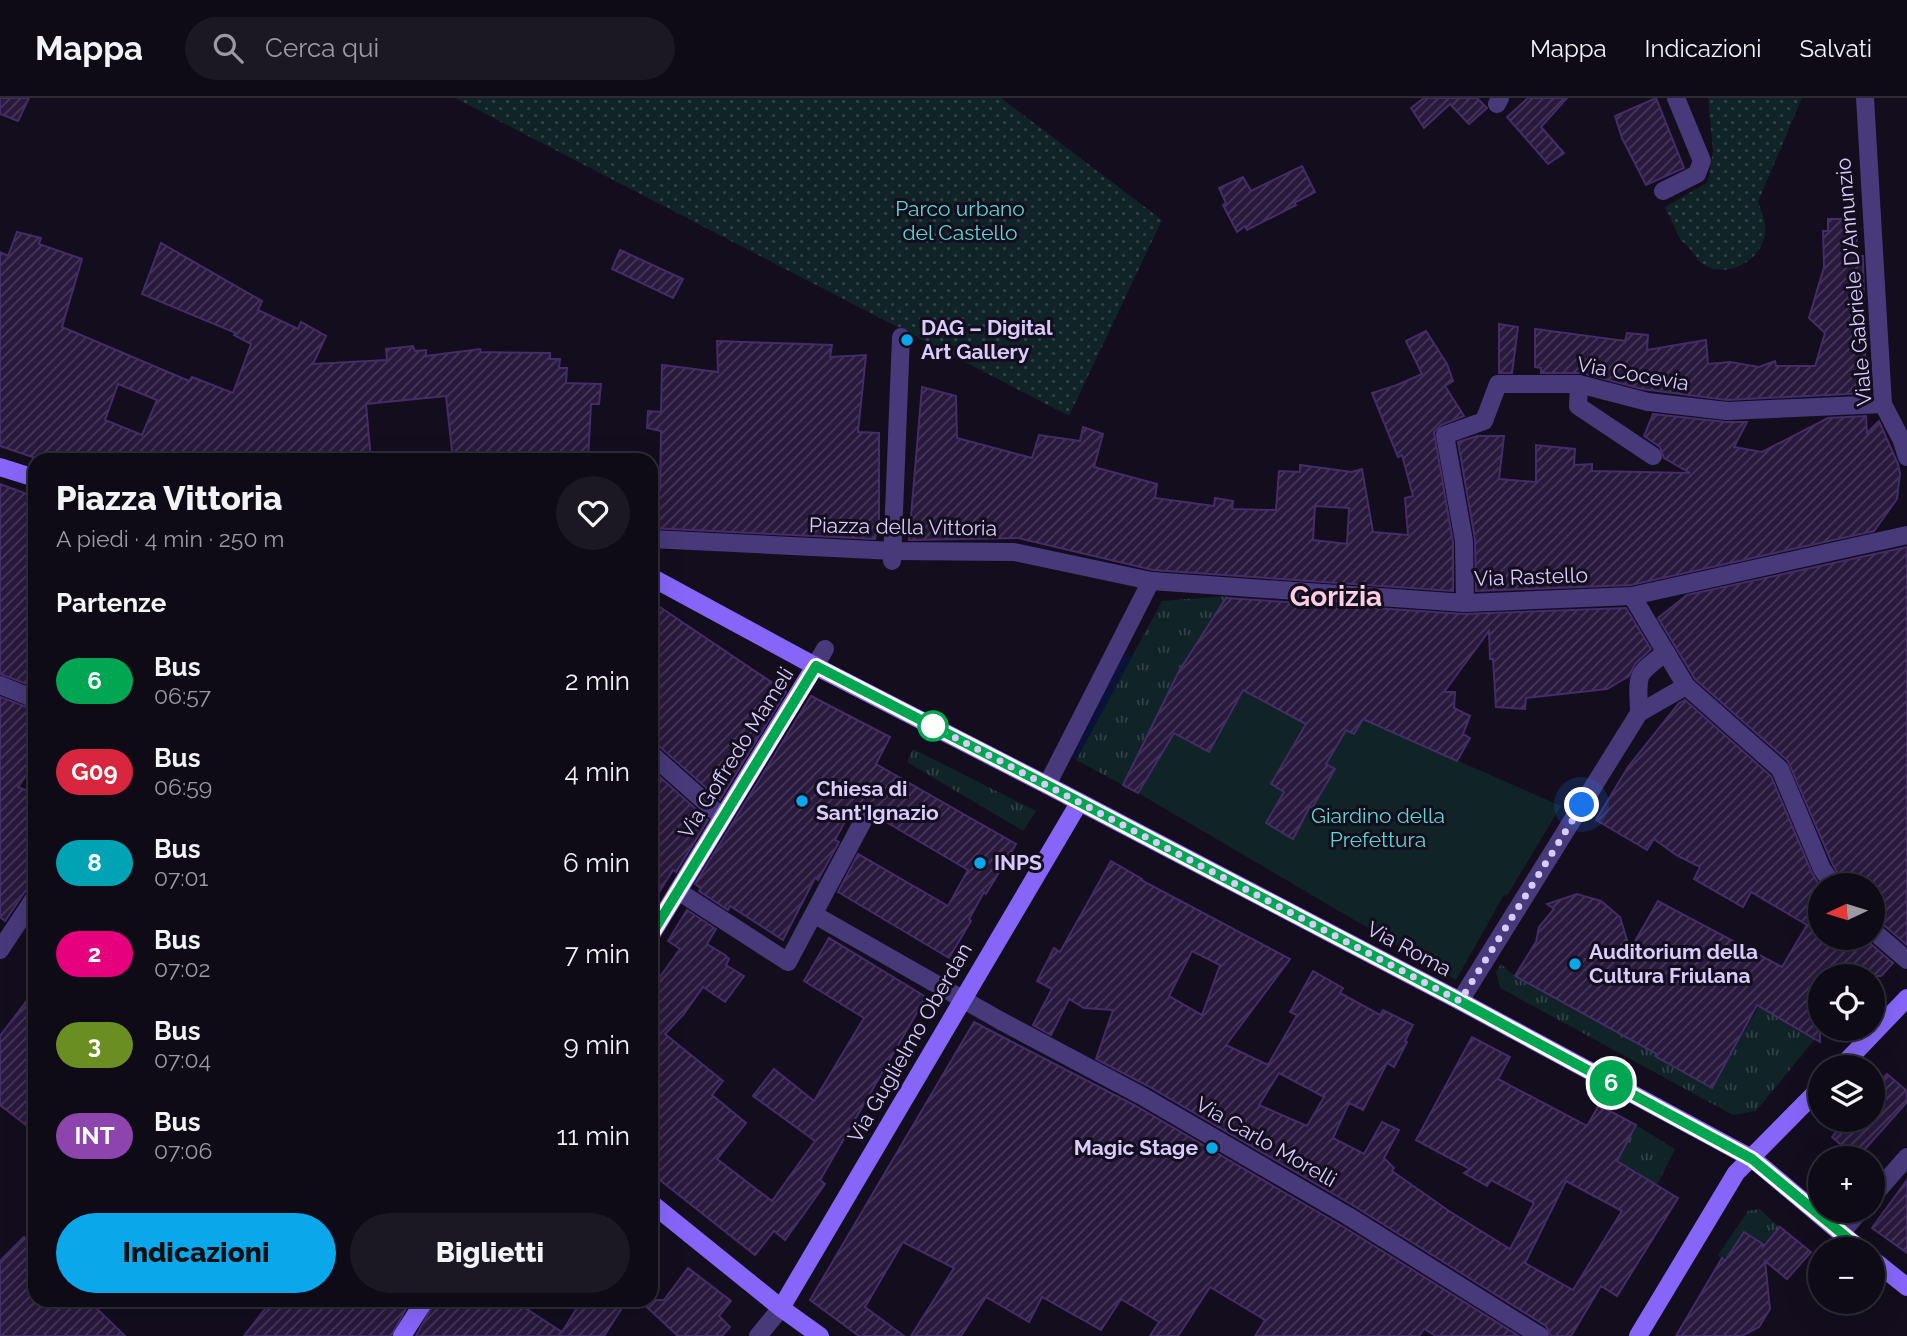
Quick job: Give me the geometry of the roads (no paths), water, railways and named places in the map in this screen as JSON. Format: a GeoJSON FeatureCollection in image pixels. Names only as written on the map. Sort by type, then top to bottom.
{"type":"FeatureCollection","features":[{"type":"Feature","properties":{"kind":"main road"},"geometry":{"type":"LineString","coordinates":[[0,467],[28,476]]}},
{"type":"Feature","properties":{"kind":"main road"},"geometry":{"type":"LineString","coordinates":[[658,581],[1079,803]]}},
{"type":"Feature","properties":{"kind":"main road","name":"Via Goffredo Mameli"},"geometry":{"type":"LineString","coordinates":[[658,924],[816,666]]}},
{"type":"Feature","properties":{"kind":"main road","name":"Via Roma"},"geometry":{"type":"LineString","coordinates":[[1079,803],[1460,1001],[1752,1159],[1846,1237]]}},
{"type":"Feature","properties":{"kind":"main road","name":"Via Guglielmo Oberdan"},"geometry":{"type":"LineString","coordinates":[[781,1308],[1079,803]]}},
{"type":"Feature","properties":{"kind":"main road"},"geometry":{"type":"LineString","coordinates":[[1852,1055],[1907,998]]}},
{"type":"Feature","properties":{"kind":"main road"},"geometry":{"type":"LineString","coordinates":[[1638,1336],[1736,1173],[1808,1101]]}},
{"type":"Feature","properties":{"kind":"main road"},"geometry":{"type":"LineString","coordinates":[[658,1209],[820,1336]]}},
{"type":"Feature","properties":{"kind":"main road"},"geometry":{"type":"LineString","coordinates":[[1885,1269],[1907,1287]]}},
{"type":"Feature","properties":{"kind":"main road"},"geometry":{"type":"LineString","coordinates":[[402,1336],[421,1307]]}},
{"type":"Feature","properties":{"kind":"street"},"geometry":{"type":"LineString","coordinates":[[1663,191],[1697,174],[1702,161],[1676,98]]}},
{"type":"Feature","properties":{"kind":"street","name":"Viale Gabriele D'Annunzio"},"geometry":{"type":"LineString","coordinates":[[1865,98],[1883,404],[1907,457]]}},
{"type":"Feature","properties":{"kind":"street"},"geometry":{"type":"LineString","coordinates":[[892,556],[901,337]]}},
{"type":"Feature","properties":{"kind":"street","name":"Via Cocevia"},"geometry":{"type":"LineString","coordinates":[[1465,603],[1464,541],[1445,435],[1484,421],[1498,384],[1578,384],[1648,402],[1727,411],[1883,404]]}},
{"type":"Feature","properties":{"kind":"street","name":"Via Cocevia"},"geometry":{"type":"LineString","coordinates":[[1578,384],[1578,407],[1653,456]]}},
{"type":"Feature","properties":{"kind":"street","name":"Via Rastello"},"geometry":{"type":"LineString","coordinates":[[1148,582],[1465,603],[1632,596],[1907,535]]}},
{"type":"Feature","properties":{"kind":"street","name":"Piazza della Vittoria"},"geometry":{"type":"LineString","coordinates":[[658,539],[892,556],[1014,552],[1148,582]]}},
{"type":"Feature","properties":{"kind":"street"},"geometry":{"type":"LineString","coordinates":[[1047,785],[1148,582]]}},
{"type":"Feature","properties":{"kind":"street"},"geometry":{"type":"LineString","coordinates":[[1632,596],[1686,686],[1780,769],[1825,873]]}},
{"type":"Feature","properties":{"kind":"street"},"geometry":{"type":"LineString","coordinates":[[816,666],[825,649]]}},
{"type":"Feature","properties":{"kind":"street"},"geometry":{"type":"LineString","coordinates":[[1639,712],[1638,678],[1641,672],[1666,652]]}},
{"type":"Feature","properties":{"kind":"street"},"geometry":{"type":"LineString","coordinates":[[0,685],[28,696]]}},
{"type":"Feature","properties":{"kind":"street"},"geometry":{"type":"LineString","coordinates":[[1460,1001],[1639,712],[1686,686]]}},
{"type":"Feature","properties":{"kind":"street"},"geometry":{"type":"LineString","coordinates":[[658,760],[722,817]]}},
{"type":"Feature","properties":{"kind":"street"},"geometry":{"type":"LineString","coordinates":[[678,891],[788,962],[865,817]]}},
{"type":"Feature","properties":{"kind":"street"},"geometry":{"type":"LineString","coordinates":[[0,950],[28,908]]}},
{"type":"Feature","properties":{"kind":"street","name":"Via Carlo Morelli"},"geometry":{"type":"LineString","coordinates":[[815,915],[1142,1096],[1348,1216],[1540,1336]]}},
{"type":"Feature","properties":{"kind":"street"},"geometry":{"type":"LineString","coordinates":[[1885,941],[1907,960]]}},
{"type":"Feature","properties":{"kind":"street"},"geometry":{"type":"LineString","coordinates":[[1885,1182],[1907,1157]]}},
{"type":"Feature","properties":{"kind":"street"},"geometry":{"type":"LineString","coordinates":[[1841,1233],[1850,1223]]}},
{"type":"Feature","properties":{"kind":"street"},"geometry":{"type":"LineString","coordinates":[[758,1336],[781,1308]]}},
{"type":"Feature","properties":{"kind":"place","name":"DAG – Digital Art Gallery"},"geometry":{"type":"Point","coordinates":[907,340]}},
{"type":"Feature","properties":{"kind":"place","name":"Chiesa di Sant'Ignazio"},"geometry":{"type":"Point","coordinates":[802,801]}},
{"type":"Feature","properties":{"kind":"place","name":"INPS"},"geometry":{"type":"Point","coordinates":[980,863]}},
{"type":"Feature","properties":{"kind":"place","name":"Auditorium della Cultura Friulana"},"geometry":{"type":"Point","coordinates":[1575,964]}},
{"type":"Feature","properties":{"kind":"place","name":"Magic Stage"},"geometry":{"type":"Point","coordinates":[1212,1148]}},
{"type":"Feature","properties":{"kind":"district","name":"Gorizia"},"geometry":{"type":"Point","coordinates":[1336,596]}},
{"type":"Feature","properties":{"kind":"park label","name":"Parco urbano del Castello"},"geometry":{"type":"Point","coordinates":[960,221]}},
{"type":"Feature","properties":{"kind":"park label","name":"Giardino della Prefettura"},"geometry":{"type":"Point","coordinates":[1378,828]}}]}
